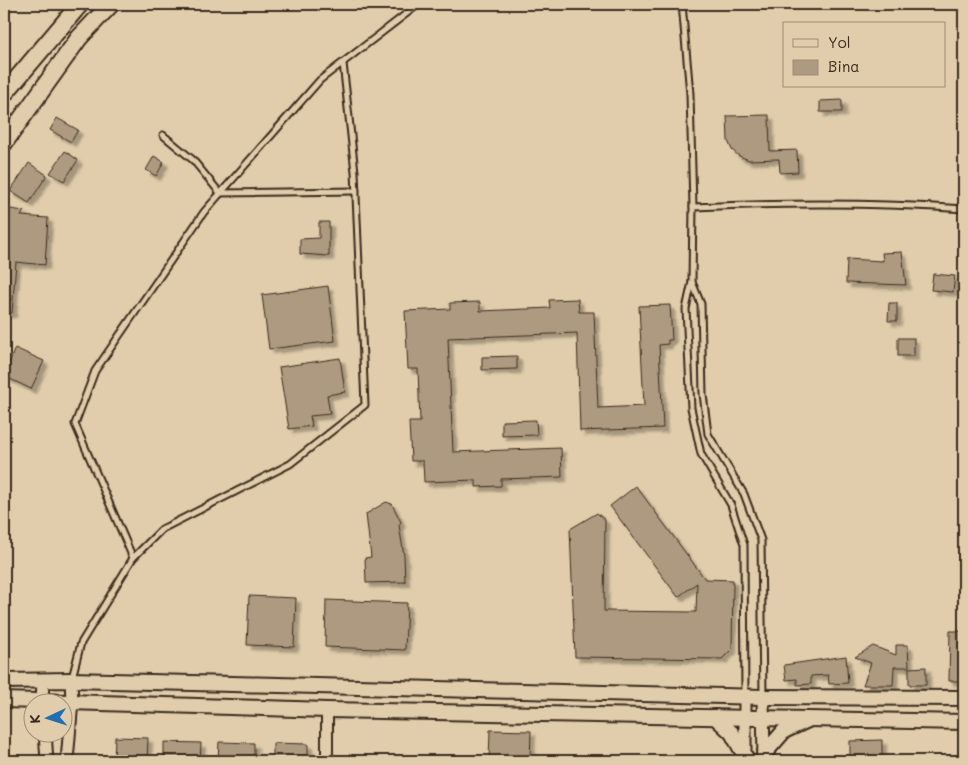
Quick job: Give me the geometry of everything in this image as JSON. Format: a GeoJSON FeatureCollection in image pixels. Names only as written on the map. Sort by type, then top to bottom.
{"type":"FeatureCollection","features":[{"type":"Feature","properties":{"kind":"highway"},"geometry":{"type":"LineString","coordinates":[[4,94],[80,4]]}},
{"type":"Feature","properties":{"kind":"highway"},"geometry":{"type":"LineString","coordinates":[[4,143],[79,38],[111,4]]}},
{"type":"Feature","properties":{"kind":"main road"},"geometry":{"type":"LineString","coordinates":[[4,681],[71,680],[745,696],[964,698]]}},
{"type":"Feature","properties":{"kind":"main road"},"geometry":{"type":"LineString","coordinates":[[4,700],[22,700]]}},
{"type":"Feature","properties":{"kind":"main road"},"geometry":{"type":"LineString","coordinates":[[72,701],[327,710],[964,722]]}},
{"type":"Feature","properties":{"kind":"main road"},"geometry":{"type":"LineString","coordinates":[[715,716],[732,733],[744,759]]}},
{"type":"Feature","properties":{"kind":"main road"},"geometry":{"type":"LineString","coordinates":[[764,758],[784,731],[812,718]]}},
{"type":"Feature","properties":{"kind":"street"},"geometry":{"type":"LineString","coordinates":[[42,692],[43,680]]}},
{"type":"Feature","properties":{"kind":"street"},"geometry":{"type":"LineString","coordinates":[[71,680],[72,692]]}},
{"type":"Feature","properties":{"kind":"street"},"geometry":{"type":"LineString","coordinates":[[744,759],[745,696]]}},
{"type":"Feature","properties":{"kind":"street"},"geometry":{"type":"LineString","coordinates":[[763,696],[764,758]]}},
{"type":"Feature","properties":{"kind":"street"},"geometry":{"type":"LineString","coordinates":[[327,710],[327,761]]}},
{"type":"Feature","properties":{"kind":"street"},"geometry":{"type":"LineString","coordinates":[[45,742],[47,761]]}},
{"type":"Feature","properties":{"kind":"street"},"geometry":{"type":"LineString","coordinates":[[67,761],[69,742]]}},
{"type":"Feature","properties":{"kind":"lane"},"geometry":{"type":"LineString","coordinates":[[133,558],[75,424],[95,371],[204,212],[220,193],[320,80],[419,4]]}},
{"type":"Feature","properties":{"kind":"lane"},"geometry":{"type":"LineString","coordinates":[[682,4],[690,94],[693,207],[692,282],[686,309],[691,408],[701,454],[731,505],[744,545],[745,696]]}},
{"type":"Feature","properties":{"kind":"lane"},"geometry":{"type":"LineString","coordinates":[[71,680],[81,643],[133,558],[162,529],[290,464],[365,405],[356,191],[343,62]]}},
{"type":"Feature","properties":{"kind":"lane"},"geometry":{"type":"LineString","coordinates":[[163,135],[193,160],[220,193]]}},
{"type":"Feature","properties":{"kind":"lane"},"geometry":{"type":"LineString","coordinates":[[220,193],[356,191]]}},
{"type":"Feature","properties":{"kind":"lane"},"geometry":{"type":"LineString","coordinates":[[693,207],[799,203],[900,204],[964,209]]}},
{"type":"Feature","properties":{"kind":"lane"},"geometry":{"type":"LineString","coordinates":[[692,282],[701,304],[703,394],[708,434],[744,494],[761,540],[763,696]]}},
{"type":"Feature","properties":{"kind":"building"},"geometry":{"type":"Polygon","coordinates":[[[842,100],[842,112],[820,112],[820,101],[842,100]]]}},
{"type":"Feature","properties":{"kind":"building"},"geometry":{"type":"Polygon","coordinates":[[[769,115],[770,151],[797,150],[798,172],[780,173],[779,159],[749,160],[739,156],[732,150],[728,141],[727,116],[769,115]]]}},
{"type":"Feature","properties":{"kind":"building"},"geometry":{"type":"Polygon","coordinates":[[[57,118],[78,130],[71,142],[50,130],[57,118]]]}},
{"type":"Feature","properties":{"kind":"building"},"geometry":{"type":"Polygon","coordinates":[[[65,151],[78,160],[64,181],[50,173],[65,151]]]}},
{"type":"Feature","properties":{"kind":"building"},"geometry":{"type":"Polygon","coordinates":[[[154,156],[164,162],[156,176],[146,170],[154,156]]]}},
{"type":"Feature","properties":{"kind":"building"},"geometry":{"type":"Polygon","coordinates":[[[29,163],[47,175],[29,203],[10,191],[29,163]]]}},
{"type":"Feature","properties":{"kind":"building"},"geometry":{"type":"Polygon","coordinates":[[[4,208],[24,211],[21,216],[48,218],[45,265],[16,262],[12,313],[4,313],[4,208]]]}},
{"type":"Feature","properties":{"kind":"building"},"geometry":{"type":"Polygon","coordinates":[[[319,222],[329,222],[329,256],[300,254],[300,239],[319,238],[319,222]]]}},
{"type":"Feature","properties":{"kind":"building"},"geometry":{"type":"Polygon","coordinates":[[[902,252],[906,285],[846,283],[847,259],[883,261],[882,253],[902,252]]]}},
{"type":"Feature","properties":{"kind":"building"},"geometry":{"type":"Polygon","coordinates":[[[933,274],[955,276],[953,292],[931,290],[933,274]]]}},
{"type":"Feature","properties":{"kind":"building"},"geometry":{"type":"Polygon","coordinates":[[[328,286],[335,341],[269,349],[262,295],[328,286]]]}},
{"type":"Feature","properties":{"kind":"building"},"geometry":{"type":"Polygon","coordinates":[[[578,299],[579,312],[594,312],[598,408],[644,406],[639,306],[670,305],[672,340],[668,340],[668,344],[659,345],[663,428],[580,431],[577,333],[448,338],[453,452],[561,448],[562,477],[501,479],[501,486],[476,487],[476,480],[424,482],[423,461],[411,461],[409,422],[420,422],[418,369],[408,369],[405,311],[450,309],[450,303],[480,302],[480,311],[550,308],[549,300],[578,299]]]}},
{"type":"Feature","properties":{"kind":"building"},"geometry":{"type":"Polygon","coordinates":[[[889,303],[897,303],[897,321],[888,321],[889,303]]]}},
{"type":"Feature","properties":{"kind":"building"},"geometry":{"type":"Polygon","coordinates":[[[898,338],[914,338],[914,356],[898,356],[898,338]]]}},
{"type":"Feature","properties":{"kind":"building"},"geometry":{"type":"Polygon","coordinates":[[[15,348],[44,361],[31,389],[4,376],[15,348]]]}},
{"type":"Feature","properties":{"kind":"building"},"geometry":{"type":"Polygon","coordinates":[[[517,356],[517,369],[482,370],[482,357],[517,356]]]}},
{"type":"Feature","properties":{"kind":"building"},"geometry":{"type":"Polygon","coordinates":[[[340,358],[345,392],[327,395],[330,414],[310,416],[312,426],[289,429],[279,367],[340,358]]]}},
{"type":"Feature","properties":{"kind":"building"},"geometry":{"type":"Polygon","coordinates":[[[536,420],[537,435],[502,436],[502,421],[536,420]]]}},
{"type":"Feature","properties":{"kind":"building"},"geometry":{"type":"Polygon","coordinates":[[[636,486],[705,579],[733,580],[732,649],[722,659],[575,657],[570,529],[597,513],[605,520],[604,611],[696,612],[697,583],[678,597],[610,506],[636,486]]]}},
{"type":"Feature","properties":{"kind":"building"},"geometry":{"type":"Polygon","coordinates":[[[386,502],[392,504],[401,522],[399,525],[404,556],[405,582],[366,583],[365,558],[371,557],[366,514],[386,502]]]}},
{"type":"Feature","properties":{"kind":"building"},"geometry":{"type":"Polygon","coordinates":[[[249,596],[296,598],[294,647],[247,645],[249,596]]]}},
{"type":"Feature","properties":{"kind":"building"},"geometry":{"type":"Polygon","coordinates":[[[326,600],[407,603],[405,650],[325,647],[326,600]]]}},
{"type":"Feature","properties":{"kind":"building"},"geometry":{"type":"Polygon","coordinates":[[[950,631],[964,631],[964,681],[949,681],[950,631]]]}},
{"type":"Feature","properties":{"kind":"building"},"geometry":{"type":"Polygon","coordinates":[[[896,645],[908,645],[909,667],[894,667],[893,685],[863,685],[871,663],[855,657],[873,646],[896,655],[896,645]]]}},
{"type":"Feature","properties":{"kind":"building"},"geometry":{"type":"Polygon","coordinates":[[[846,656],[848,683],[829,684],[828,675],[811,676],[811,684],[797,685],[797,679],[786,680],[784,665],[846,656]]]}},
{"type":"Feature","properties":{"kind":"building"},"geometry":{"type":"Polygon","coordinates":[[[926,667],[926,685],[909,685],[909,668],[926,667]]]}},
{"type":"Feature","properties":{"kind":"building"},"geometry":{"type":"Polygon","coordinates":[[[490,730],[531,731],[530,760],[489,761],[490,730]]]}},
{"type":"Feature","properties":{"kind":"building"},"geometry":{"type":"Polygon","coordinates":[[[115,737],[148,738],[147,761],[114,761],[115,737]]]}},
{"type":"Feature","properties":{"kind":"building"},"geometry":{"type":"Polygon","coordinates":[[[882,740],[882,761],[850,761],[850,741],[882,740]]]}},
{"type":"Feature","properties":{"kind":"building"},"geometry":{"type":"Polygon","coordinates":[[[164,742],[201,743],[200,761],[164,761],[164,742]]]}},
{"type":"Feature","properties":{"kind":"building"},"geometry":{"type":"Polygon","coordinates":[[[219,742],[254,743],[254,761],[218,761],[219,742]]]}},
{"type":"Feature","properties":{"kind":"building"},"geometry":{"type":"Polygon","coordinates":[[[273,743],[308,744],[308,761],[273,761],[273,743]]]}}]}
